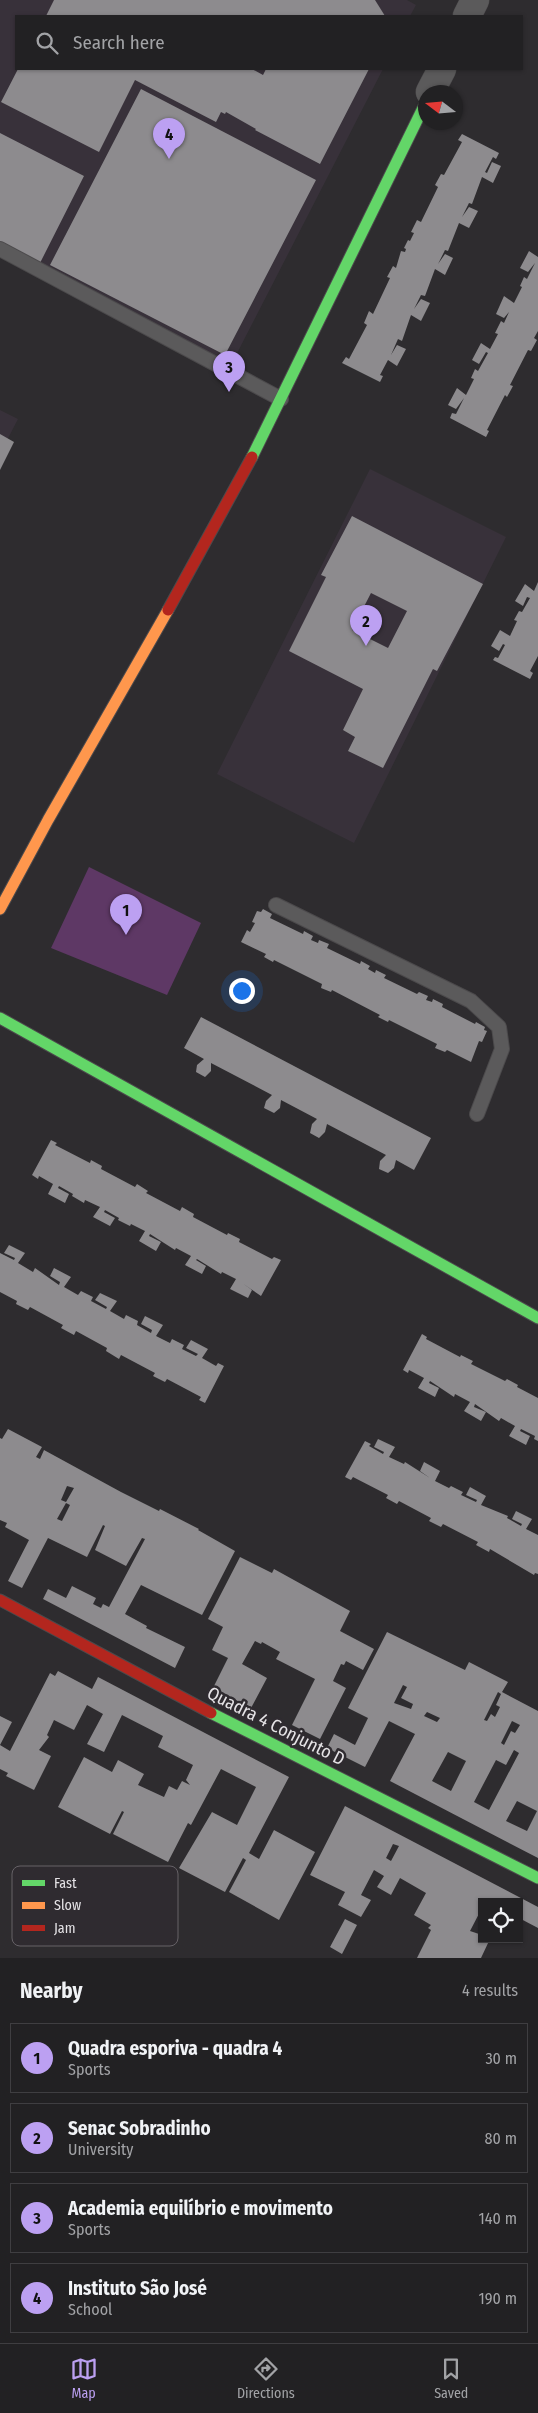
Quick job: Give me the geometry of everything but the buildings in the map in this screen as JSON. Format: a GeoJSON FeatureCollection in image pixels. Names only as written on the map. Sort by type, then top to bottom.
{"type":"FeatureCollection","features":[{"type":"Feature","properties":{"kind":"street"},"geometry":{"type":"LineString","coordinates":[[468,15],[475,0]]}},
{"type":"Feature","properties":{"kind":"street"},"geometry":{"type":"LineString","coordinates":[[434,85],[441,70]]}},
{"type":"Feature","properties":{"kind":"street"},"geometry":{"type":"LineString","coordinates":[[0,908],[32,848],[198,557],[281,399],[418,118]]}},
{"type":"Feature","properties":{"kind":"street"},"geometry":{"type":"LineString","coordinates":[[0,1018],[538,1318]]}},
{"type":"Feature","properties":{"kind":"street","name":"Quadra 4 Conjunto D"},"geometry":{"type":"LineString","coordinates":[[0,1600],[163,1689],[538,1878]]}},
{"type":"Feature","properties":{"kind":"lane"},"geometry":{"type":"LineString","coordinates":[[0,249],[281,399]]}},
{"type":"Feature","properties":{"kind":"lane"},"geometry":{"type":"LineString","coordinates":[[276,905],[471,1001],[499,1027],[502,1049],[477,1114]]}},
{"type":"Feature","properties":{"kind":"shaded area"},"geometry":{"type":"Polygon","coordinates":[[[0,0],[407,0],[416,5],[411,15],[15,15],[15,70],[382,70],[230,367],[0,248],[0,0]]]}},
{"type":"Feature","properties":{"kind":"shaded area"},"geometry":{"type":"Polygon","coordinates":[[[0,410],[18,419],[0,454],[0,410]]]}},
{"type":"Feature","properties":{"kind":"shaded area"},"geometry":{"type":"Polygon","coordinates":[[[370,469],[506,537],[354,843],[217,774],[370,469]]]}},
{"type":"Feature","properties":{"kind":"shaded area"},"geometry":{"type":"Polygon","coordinates":[[[89,867],[201,923],[167,995],[51,948],[89,867]]]}},
{"type":"Feature","properties":{"kind":"traffic: fast"},"geometry":{"type":"LineString","coordinates":[[252,457],[418,118]]}},
{"type":"Feature","properties":{"kind":"traffic: fast"},"geometry":{"type":"LineString","coordinates":[[0,1018],[538,1318]]}},
{"type":"Feature","properties":{"kind":"traffic: fast"},"geometry":{"type":"LineString","coordinates":[[211,1713],[538,1878]]}},
{"type":"Feature","properties":{"kind":"traffic: slow"},"geometry":{"type":"LineString","coordinates":[[0,909],[48,820],[168,610]]}},
{"type":"Feature","properties":{"kind":"traffic: jam"},"geometry":{"type":"LineString","coordinates":[[168,610],[252,457]]}},
{"type":"Feature","properties":{"kind":"traffic: jam"},"geometry":{"type":"LineString","coordinates":[[0,1600],[211,1713]]}},
{"type":"Feature","properties":{"kind":"place","name":"Instituto São José"},"geometry":{"type":"Point","coordinates":[169,159]}},
{"type":"Feature","properties":{"kind":"place","name":"Academia equilíbrio e movimento"},"geometry":{"type":"Point","coordinates":[229,392]}},
{"type":"Feature","properties":{"kind":"place","name":"Senac Sobradinho"},"geometry":{"type":"Point","coordinates":[366,646]}},
{"type":"Feature","properties":{"kind":"place","name":"Quadra esporiva - quadra 4"},"geometry":{"type":"Point","coordinates":[126,935]}}]}
